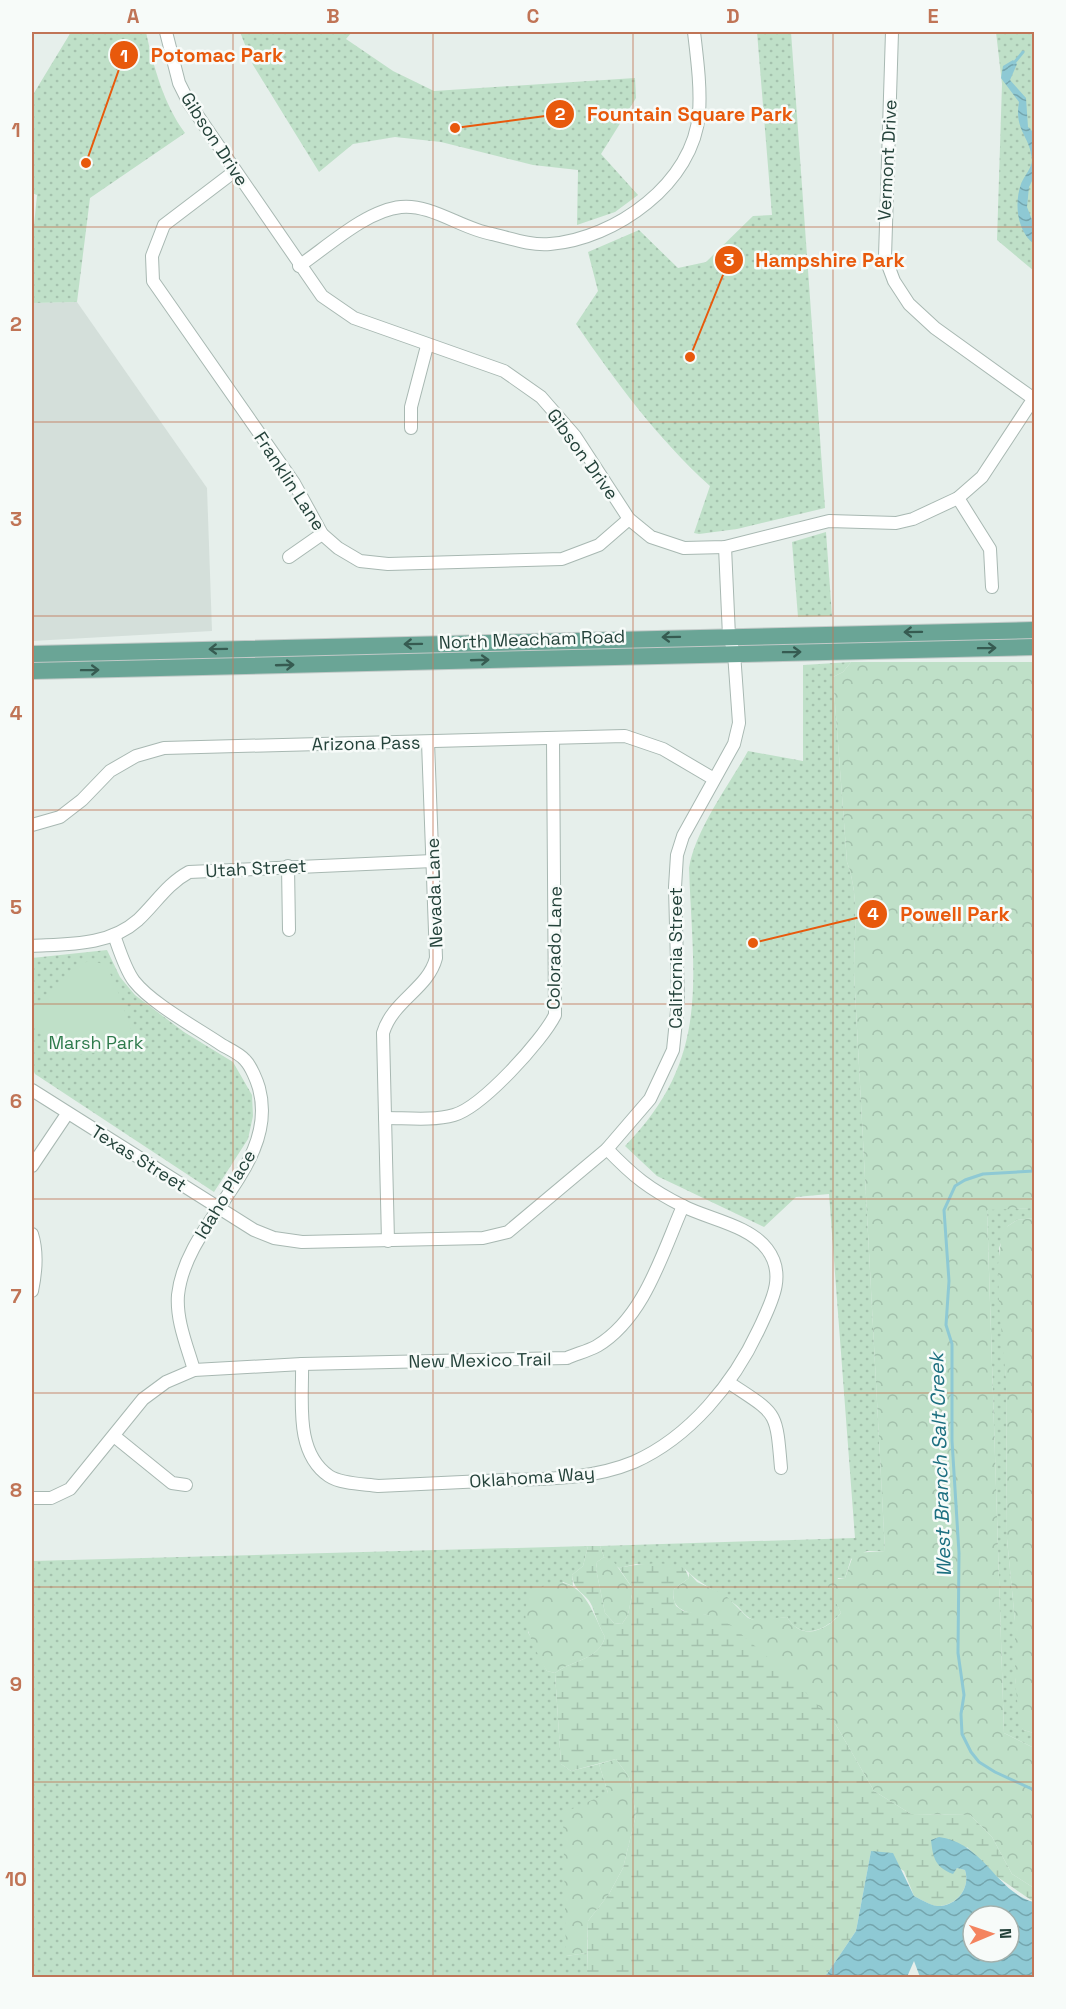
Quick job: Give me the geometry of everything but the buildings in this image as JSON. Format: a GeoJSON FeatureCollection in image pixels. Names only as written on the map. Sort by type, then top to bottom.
{"type":"FeatureCollection","features":[{"type":"Feature","properties":{"kind":"main road","name":"North Meacham Road"},"geometry":{"type":"LineString","coordinates":[[32,654],[1035,630]]}},
{"type":"Feature","properties":{"kind":"main road","name":"North Meacham Road"},"geometry":{"type":"LineString","coordinates":[[32,671],[1035,647]]}},
{"type":"Feature","properties":{"kind":"street","name":"Gibson Drive"},"geometry":{"type":"LineString","coordinates":[[166,32],[179,83],[235,171],[322,296],[354,318],[427,346],[504,371],[542,397],[575,436],[629,519],[651,537],[684,548],[725,547],[829,521],[896,523],[913,519],[958,498],[982,477],[1034,398]]}},
{"type":"Feature","properties":{"kind":"street"},"geometry":{"type":"LineString","coordinates":[[299,266],[375,214],[401,206],[427,211],[487,234],[547,245],[583,240],[621,223],[666,186],[690,148],[699,115],[694,32]]}},
{"type":"Feature","properties":{"kind":"street","name":"Vermont Drive"},"geometry":{"type":"LineString","coordinates":[[892,32],[885,257],[894,281],[909,304],[935,328],[1034,398]]}},
{"type":"Feature","properties":{"kind":"street","name":"Franklin Lane"},"geometry":{"type":"LineString","coordinates":[[235,171],[164,225],[152,256],[153,280],[294,483],[322,534],[338,548],[360,561],[388,564],[543,560],[562,559],[598,545],[629,519]]}},
{"type":"Feature","properties":{"kind":"street"},"geometry":{"type":"LineString","coordinates":[[411,428],[411,407],[427,346]]}},
{"type":"Feature","properties":{"kind":"street"},"geometry":{"type":"LineString","coordinates":[[958,498],[990,549],[992,587]]}},
{"type":"Feature","properties":{"kind":"street"},"geometry":{"type":"LineString","coordinates":[[289,557],[322,534]]}},
{"type":"Feature","properties":{"kind":"street","name":"California Street"},"geometry":{"type":"LineString","coordinates":[[388,1241],[483,1238],[508,1232],[608,1149],[650,1099],[673,1050],[678,1001],[675,887],[677,855],[683,836],[734,744],[739,723],[734,653],[729,636],[725,547]]}},
{"type":"Feature","properties":{"kind":"street","name":"Arizona Pass"},"geometry":{"type":"LineString","coordinates":[[32,825],[60,817],[82,800],[110,771],[136,756],[164,748],[553,740],[625,736],[663,749],[714,779]]}},
{"type":"Feature","properties":{"kind":"street","name":"Colorado Lane"},"geometry":{"type":"LineString","coordinates":[[385,1118],[440,1118],[456,1115],[472,1105],[507,1074],[546,1032],[555,1015],[553,740]]}},
{"type":"Feature","properties":{"kind":"street","name":"Nevada Lane"},"geometry":{"type":"LineString","coordinates":[[388,1241],[383,1033],[388,1016],[433,970],[436,958],[428,742]]}},
{"type":"Feature","properties":{"kind":"street","name":"Utah Street"},"geometry":{"type":"LineString","coordinates":[[32,946],[90,942],[114,935],[138,920],[174,880],[189,872],[433,861]]}},
{"type":"Feature","properties":{"kind":"street"},"geometry":{"type":"LineString","coordinates":[[288,866],[289,930]]}},
{"type":"Feature","properties":{"kind":"street","name":"Idaho Place"},"geometry":{"type":"LineString","coordinates":[[114,935],[134,981],[164,1007],[245,1060],[259,1088],[262,1115],[258,1138],[249,1162],[191,1250],[182,1273],[178,1296],[179,1321],[194,1370]]}},
{"type":"Feature","properties":{"kind":"street","name":"Texas Street"},"geometry":{"type":"LineString","coordinates":[[32,1090],[254,1230],[274,1238],[302,1242],[388,1241]]}},
{"type":"Feature","properties":{"kind":"street"},"geometry":{"type":"LineString","coordinates":[[32,1166],[67,1114]]}},
{"type":"Feature","properties":{"kind":"street"},"geometry":{"type":"LineString","coordinates":[[608,1149],[640,1182],[683,1206]]}},
{"type":"Feature","properties":{"kind":"street","name":"Oklahoma Way"},"geometry":{"type":"LineString","coordinates":[[302,1364],[305,1444],[314,1460],[329,1476],[378,1486],[575,1477],[599,1473],[635,1461],[672,1439],[705,1409],[728,1382],[748,1352],[777,1287],[776,1267],[767,1248],[751,1235],[683,1206]]}},
{"type":"Feature","properties":{"kind":"street","name":"New Mexico Trail"},"geometry":{"type":"LineString","coordinates":[[194,1370],[302,1364],[567,1358],[596,1346],[623,1324],[649,1283],[683,1206]]}},
{"type":"Feature","properties":{"kind":"street"},"geometry":{"type":"LineString","coordinates":[[32,1234],[36,1245],[36,1271],[32,1291]]}},
{"type":"Feature","properties":{"kind":"street"},"geometry":{"type":"LineString","coordinates":[[32,1498],[51,1498],[70,1489],[143,1399],[166,1382],[194,1370]]}},
{"type":"Feature","properties":{"kind":"street"},"geometry":{"type":"LineString","coordinates":[[728,1382],[768,1409],[776,1419],[781,1468]]}},
{"type":"Feature","properties":{"kind":"street"},"geometry":{"type":"LineString","coordinates":[[114,1436],[172,1483],[186,1485]]}},
{"type":"Feature","properties":{"kind":"shaded area"},"geometry":{"type":"Polygon","coordinates":[[[77,302],[207,488],[212,631],[32,641],[32,303],[77,302]]]}},
{"type":"Feature","properties":{"kind":"green space"},"geometry":{"type":"Polygon","coordinates":[[[71,32],[146,32],[165,97],[185,133],[90,198],[77,302],[32,303],[32,245],[37,195],[32,193],[32,102],[34,93],[71,32]]]}},
{"type":"Feature","properties":{"kind":"green space"},"geometry":{"type":"Polygon","coordinates":[[[240,32],[352,32],[346,39],[393,71],[434,91],[635,78],[636,98],[601,154],[638,195],[615,212],[577,225],[578,170],[533,165],[441,142],[395,137],[353,144],[319,172],[253,65],[240,32]]]}},
{"type":"Feature","properties":{"kind":"green space"},"geometry":{"type":"Polygon","coordinates":[[[757,32],[791,32],[825,508],[737,529],[699,534],[694,533],[710,486],[672,449],[638,409],[576,324],[598,291],[588,252],[639,230],[678,268],[706,262],[753,216],[772,215],[757,32]]]}},
{"type":"Feature","properties":{"kind":"green space"},"geometry":{"type":"Polygon","coordinates":[[[996,32],[1034,32],[1034,271],[997,240],[1002,84],[996,32]]]}},
{"type":"Feature","properties":{"kind":"green space"},"geometry":{"type":"Polygon","coordinates":[[[826,532],[832,616],[798,617],[792,542],[826,532]]]}},
{"type":"Feature","properties":{"kind":"green space"},"geometry":{"type":"Polygon","coordinates":[[[851,662],[843,672],[833,677],[847,862],[855,903],[854,972],[885,1551],[867,1551],[851,1559],[845,1578],[838,1578],[832,1593],[841,1613],[821,1629],[806,1631],[799,1629],[787,1617],[751,1619],[736,1605],[696,1579],[685,1569],[636,1564],[619,1568],[604,1557],[600,1546],[855,1538],[829,1194],[796,1197],[764,1227],[657,1176],[625,1146],[653,1113],[672,1081],[684,1049],[691,1016],[693,982],[689,868],[705,823],[748,751],[803,761],[803,665],[851,662]]]}},
{"type":"Feature","properties":{"kind":"green space"},"geometry":{"type":"Polygon","coordinates":[[[851,662],[1034,662],[1034,1208],[987,1210],[1004,1733],[1034,1748],[1034,1888],[1012,1874],[992,1837],[970,1815],[911,1814],[874,1791],[836,1725],[709,1615],[683,1610],[678,1607],[673,1597],[674,1589],[689,1578],[689,1573],[697,1582],[725,1595],[748,1618],[754,1620],[787,1617],[799,1629],[813,1631],[828,1625],[841,1613],[828,1586],[831,1580],[845,1578],[854,1553],[885,1551],[854,972],[855,903],[847,862],[833,677],[843,672],[851,662]]]}},
{"type":"Feature","properties":{"kind":"green space","name":"Marsh Park"},"geometry":{"type":"Polygon","coordinates":[[[107,950],[120,977],[135,995],[184,1032],[233,1062],[252,1095],[253,1116],[248,1139],[214,1192],[35,1074],[32,1067],[32,958],[107,950]]]}},
{"type":"Feature","properties":{"kind":"green space"},"geometry":{"type":"Polygon","coordinates":[[[88,961],[105,964],[115,983],[132,1032],[109,1049],[94,1053],[65,1055],[38,1030],[32,1016],[32,1008],[72,970],[88,961]]]}},
{"type":"Feature","properties":{"kind":"green space"},"geometry":{"type":"Polygon","coordinates":[[[1034,1208],[1034,1218],[1017,1220],[1008,1226],[999,1248],[1006,1379],[1007,1539],[1015,1621],[1015,1678],[1023,1730],[1034,1733],[1034,1748],[1004,1733],[987,1209],[1034,1208]]]}},
{"type":"Feature","properties":{"kind":"green space"},"geometry":{"type":"Polygon","coordinates":[[[1034,1218],[1034,1733],[1023,1730],[1019,1721],[1015,1678],[1015,1621],[1007,1539],[1006,1379],[999,1305],[998,1264],[1002,1234],[1008,1226],[1017,1220],[1034,1218]]]}},
{"type":"Feature","properties":{"kind":"green space"},"geometry":{"type":"Polygon","coordinates":[[[588,1546],[583,1566],[572,1575],[573,1586],[563,1582],[528,1632],[547,1671],[555,1673],[561,1764],[571,1771],[599,1764],[608,1793],[566,1956],[587,1953],[587,1977],[32,1977],[32,1561],[588,1546]]]}},
{"type":"Feature","properties":{"kind":"green space"},"geometry":{"type":"Polygon","coordinates":[[[588,1546],[600,1546],[604,1557],[597,1562],[596,1569],[605,1613],[614,1623],[622,1624],[628,1615],[633,1589],[619,1568],[644,1564],[670,1564],[685,1569],[689,1578],[674,1589],[673,1597],[676,1606],[683,1611],[709,1615],[732,1626],[797,1683],[836,1725],[874,1791],[911,1814],[970,1815],[992,1837],[1012,1874],[1034,1888],[1034,1902],[993,1874],[967,1847],[952,1874],[957,1868],[965,1870],[964,1890],[956,1900],[936,1906],[914,1896],[904,1871],[871,1851],[856,1931],[827,1974],[822,1977],[587,1977],[588,1921],[609,1894],[623,1868],[636,1815],[629,1777],[616,1759],[571,1771],[561,1764],[555,1673],[591,1655],[602,1645],[605,1637],[590,1602],[573,1581],[572,1575],[583,1566],[588,1546]]]}},
{"type":"Feature","properties":{"kind":"green space"},"geometry":{"type":"Polygon","coordinates":[[[604,1557],[614,1562],[633,1589],[628,1615],[622,1624],[614,1623],[605,1613],[596,1569],[597,1562],[604,1557]]]}},
{"type":"Feature","properties":{"kind":"green space"},"geometry":{"type":"Polygon","coordinates":[[[556,1582],[575,1588],[582,1594],[605,1637],[602,1645],[591,1655],[555,1673],[547,1671],[532,1641],[526,1618],[526,1607],[530,1597],[538,1589],[556,1582]]]}},
{"type":"Feature","properties":{"kind":"green space"},"geometry":{"type":"Polygon","coordinates":[[[616,1759],[629,1777],[636,1815],[623,1868],[609,1894],[588,1921],[587,1953],[566,1956],[563,1813],[608,1793],[599,1764],[616,1759]]]}},
{"type":"Feature","properties":{"kind":"water"},"geometry":{"type":"Polygon","coordinates":[[[1013,60],[1017,64],[1010,80],[1026,98],[1028,127],[1034,133],[1034,177],[1029,187],[1027,207],[1034,225],[1034,244],[1024,232],[1018,208],[1021,184],[1032,163],[1031,152],[1020,127],[1019,102],[1001,78],[1003,66],[1013,60]]]}},
{"type":"Feature","properties":{"kind":"water"},"geometry":{"type":"Polygon","coordinates":[[[939,1837],[954,1841],[968,1848],[1010,1889],[1034,1902],[1034,1977],[920,1977],[914,1961],[907,1977],[822,1977],[827,1974],[856,1931],[871,1851],[893,1853],[914,1896],[937,1906],[956,1900],[964,1890],[966,1877],[965,1870],[957,1868],[953,1874],[942,1868],[934,1857],[931,1840],[939,1837]]]}},
{"type":"Feature","properties":{"kind":"waterway","name":"West Branch Salt Creek"},"geometry":{"type":"LineString","coordinates":[[1014,63],[1023,52]]}},
{"type":"Feature","properties":{"kind":"waterway","name":"West Branch Salt Creek"},"geometry":{"type":"LineString","coordinates":[[1034,1171],[983,1174],[965,1180],[955,1186],[944,1210],[949,1281],[946,1325],[952,1344],[952,1441],[959,1553],[958,1653],[964,1695],[961,1714],[962,1734],[979,1762],[1034,1790]]}},
{"type":"Feature","properties":{"kind":"place","name":"Fountain Square Park"},"geometry":{"type":"Point","coordinates":[455,128]}},
{"type":"Feature","properties":{"kind":"place","name":"Potomac Park"},"geometry":{"type":"Point","coordinates":[86,163]}},
{"type":"Feature","properties":{"kind":"place","name":"Hampshire Park"},"geometry":{"type":"Point","coordinates":[690,357]}},
{"type":"Feature","properties":{"kind":"place","name":"Powell Park"},"geometry":{"type":"Point","coordinates":[753,943]}}]}
